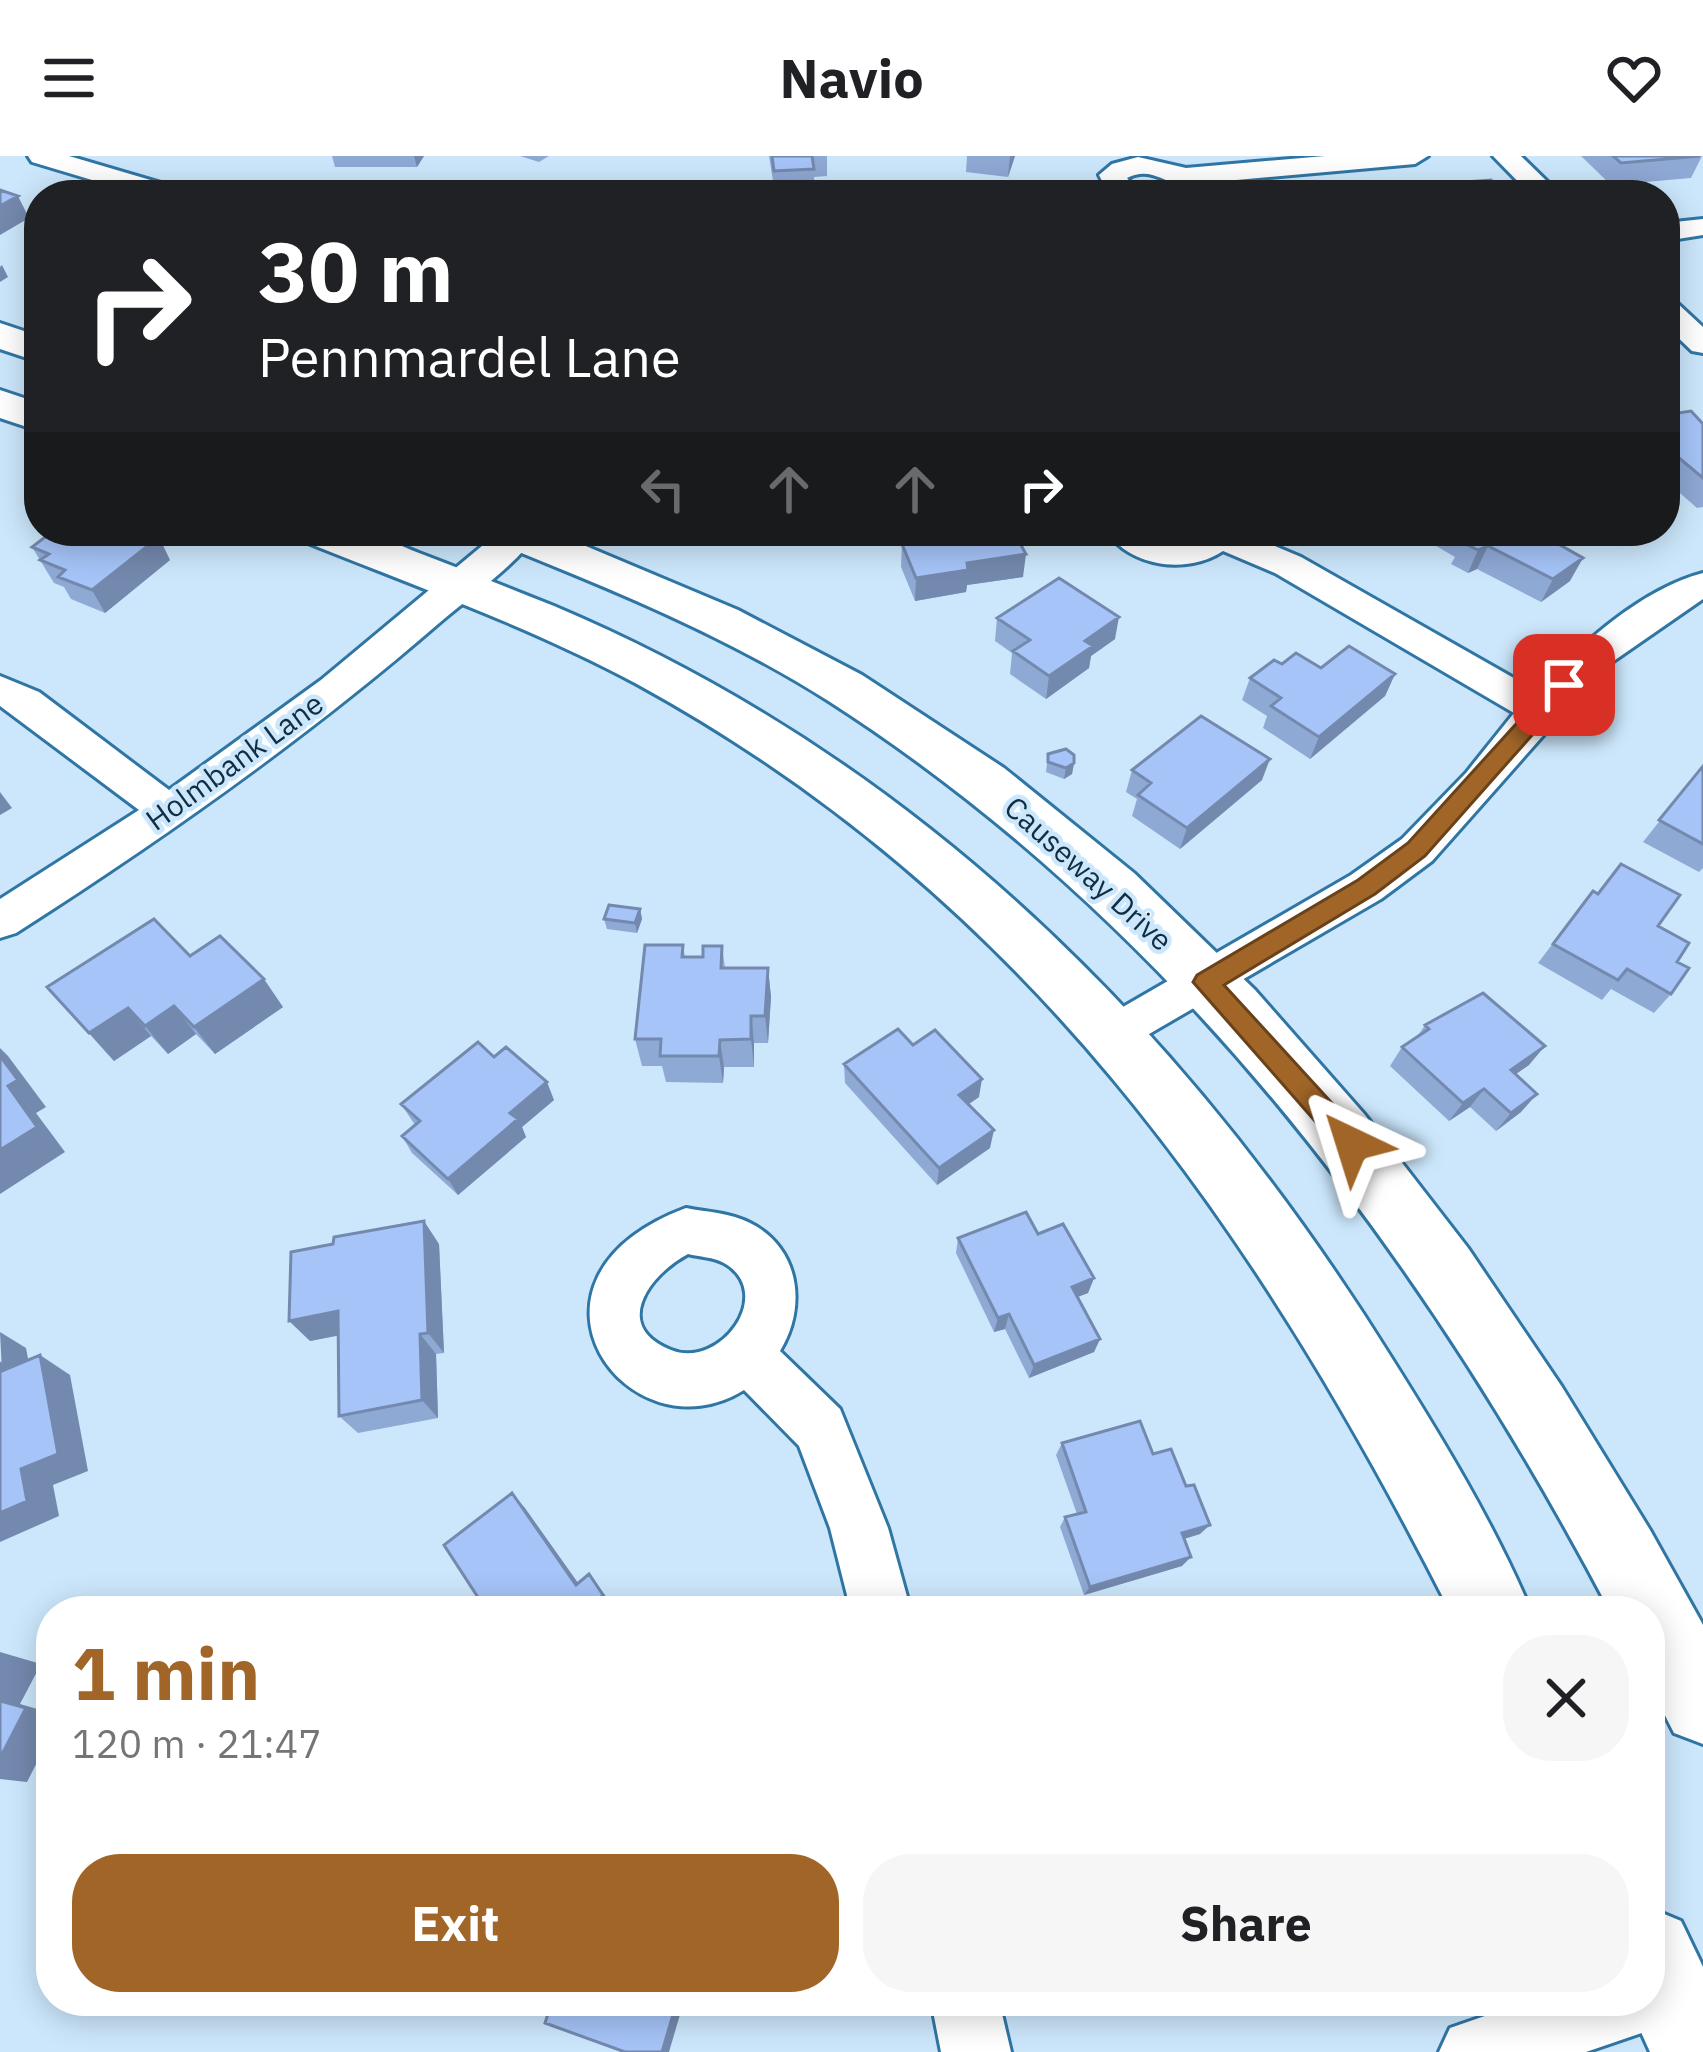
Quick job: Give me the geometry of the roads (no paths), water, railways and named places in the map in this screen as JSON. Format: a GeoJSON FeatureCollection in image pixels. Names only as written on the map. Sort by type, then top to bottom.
{"type":"FeatureCollection","features":[{"type":"Feature","properties":{"kind":"street"},"geometry":{"type":"LineString","coordinates":[[41,156],[121,180]]}},
{"type":"Feature","properties":{"kind":"street"},"geometry":{"type":"LineString","coordinates":[[1225,180],[1415,156]]}},
{"type":"Feature","properties":{"kind":"street"},"geometry":{"type":"LineString","coordinates":[[1506,156],[1531,180]]}},
{"type":"Feature","properties":{"kind":"street"},"geometry":{"type":"LineString","coordinates":[[676,162],[679,180]]}},
{"type":"Feature","properties":{"kind":"street"},"geometry":{"type":"LineString","coordinates":[[1113,180],[1128,166],[1164,167],[1174,180]]}},
{"type":"Feature","properties":{"kind":"street"},"geometry":{"type":"LineString","coordinates":[[1680,322],[1703,344]]}},
{"type":"Feature","properties":{"kind":"street"},"geometry":{"type":"LineString","coordinates":[[357,546],[656,673],[783,750],[957,881],[1062,977],[1188,1121],[1319,1306],[1389,1418],[1484,1596]]}},
{"type":"Feature","properties":{"kind":"street","name":"Holmbank Lane"},"geometry":{"type":"LineString","coordinates":[[0,920],[170,812],[295,721],[458,587],[500,546]]}},
{"type":"Feature","properties":{"kind":"street","name":"Causeway Drive"},"geometry":{"type":"LineString","coordinates":[[550,546],[636,580],[751,635],[846,688],[958,762],[1059,843],[1206,982],[1352,1144],[1458,1289],[1520,1379],[1647,1596]]}},
{"type":"Feature","properties":{"kind":"street"},"geometry":{"type":"LineString","coordinates":[[1144,546],[1168,554],[1204,546]]}},
{"type":"Feature","properties":{"kind":"street"},"geometry":{"type":"LineString","coordinates":[[1246,546],[1288,565],[1539,710]]}},
{"type":"Feature","properties":{"kind":"street"},"geometry":{"type":"LineString","coordinates":[[1113,1036],[1366,887],[1417,850],[1480,784],[1539,710],[1625,630],[1703,585]]}},
{"type":"Feature","properties":{"kind":"street"},"geometry":{"type":"LineString","coordinates":[[0,689],[25,702],[170,812]]}},
{"type":"Feature","properties":{"kind":"street"},"geometry":{"type":"LineString","coordinates":[[748,1357],[820,1428],[859,1528],[876,1596]]}},
{"type":"Feature","properties":{"kind":"street","name":"Causeway Drive"},"geometry":{"type":"LineString","coordinates":[[1665,1631],[1703,1704]]}},
{"type":"Feature","properties":{"kind":"street"},"geometry":{"type":"LineString","coordinates":[[968,2016],[976,2052]]}},
{"type":"Feature","properties":{"kind":"street"},"geometry":{"type":"LineString","coordinates":[[1474,2052],[1599,2016]]}}]}
